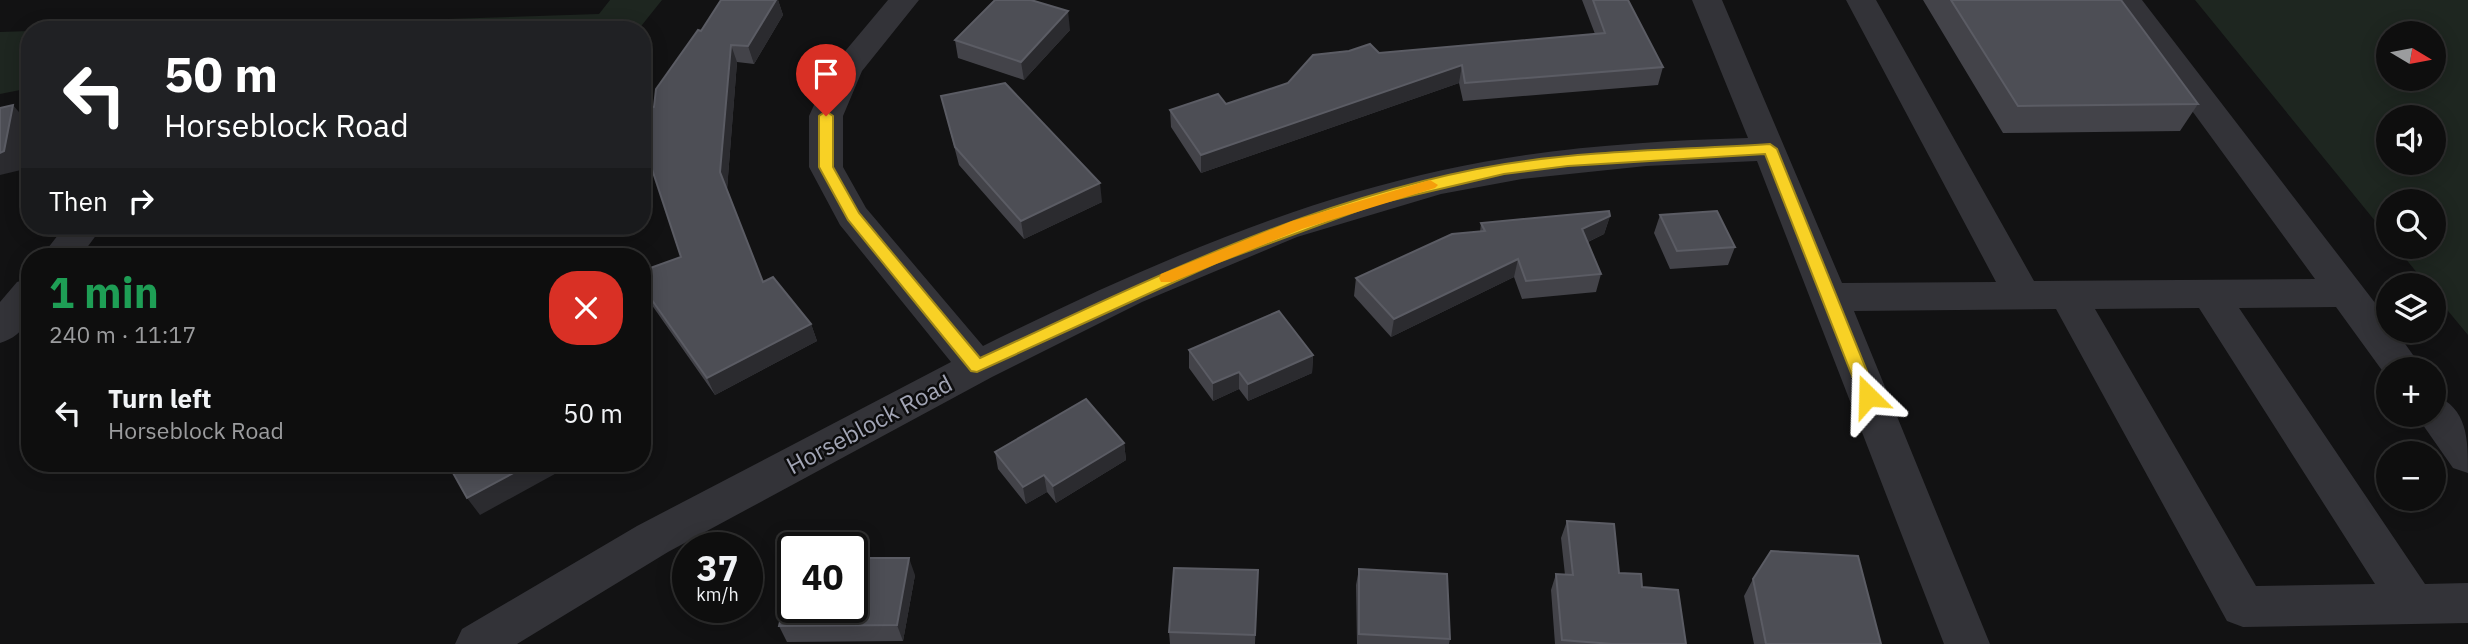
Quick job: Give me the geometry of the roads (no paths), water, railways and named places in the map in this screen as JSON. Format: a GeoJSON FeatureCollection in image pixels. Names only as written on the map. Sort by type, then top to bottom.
{"type":"FeatureCollection","features":[{"type":"Feature","properties":{"kind":"street"},"geometry":{"type":"LineString","coordinates":[[904,0],[847,68],[826,116],[826,167],[853,216],[977,366]]}},
{"type":"Feature","properties":{"kind":"street"},"geometry":{"type":"LineString","coordinates":[[1707,0],[1770,149],[1967,644]]}},
{"type":"Feature","properties":{"kind":"street"},"geometry":{"type":"LineString","coordinates":[[1861,0],[2022,294]]}},
{"type":"Feature","properties":{"kind":"street"},"geometry":{"type":"LineString","coordinates":[[2126,0],[2394,357]]}},
{"type":"Feature","properties":{"kind":"street","name":"Horseblock Road"},"geometry":{"type":"LineString","coordinates":[[478,644],[592,572],[977,366],[1210,259],[1373,200],[1504,169],[1568,161],[1770,149]]}},
{"type":"Feature","properties":{"kind":"street"},"geometry":{"type":"LineString","coordinates":[[1829,297],[2345,293]]}},
{"type":"Feature","properties":{"kind":"street"},"geometry":{"type":"LineString","coordinates":[[2067,294],[2243,607],[2468,603]]}},
{"type":"Feature","properties":{"kind":"street"},"geometry":{"type":"LineString","coordinates":[[2210,294],[2413,604]]}},
{"type":"Feature","properties":{"kind":"street"},"geometry":{"type":"LineString","coordinates":[[0,328],[21,303]]}},
{"type":"Feature","properties":{"kind":"street"},"geometry":{"type":"LineString","coordinates":[[2446,427],[2468,456]]}}]}
